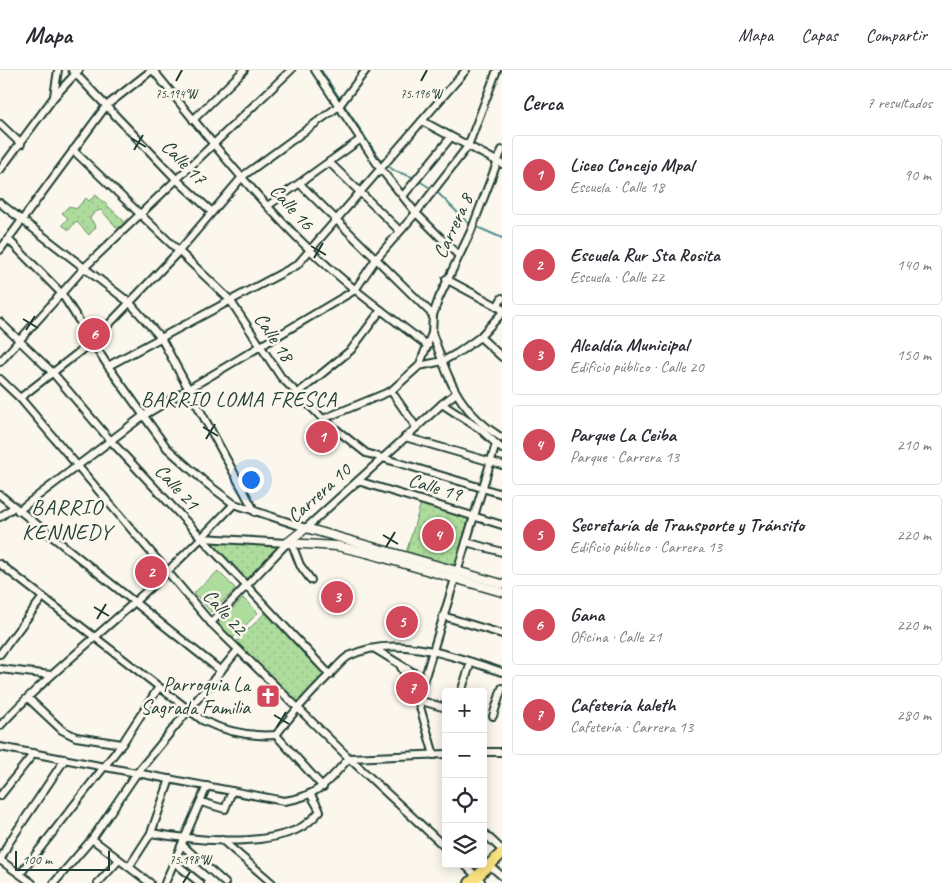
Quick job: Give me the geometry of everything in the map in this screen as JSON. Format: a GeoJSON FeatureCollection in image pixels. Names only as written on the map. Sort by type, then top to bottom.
{"type":"FeatureCollection","features":[{"type":"Feature","properties":{"kind":"main road"},"geometry":{"type":"LineString","coordinates":[[495,870],[502,851]]}},
{"type":"Feature","properties":{"kind":"main road"},"geometry":{"type":"LineString","coordinates":[[477,881],[495,870],[502,862]]}},
{"type":"Feature","properties":{"kind":"street"},"geometry":{"type":"LineString","coordinates":[[54,98],[58,70]]}},
{"type":"Feature","properties":{"kind":"street"},"geometry":{"type":"LineString","coordinates":[[0,250],[106,106],[152,70]]}},
{"type":"Feature","properties":{"kind":"street","name":"Calle 16"},"geometry":{"type":"LineString","coordinates":[[152,70],[214,145],[310,250],[355,290],[428,346]]}},
{"type":"Feature","properties":{"kind":"street"},"geometry":{"type":"LineString","coordinates":[[193,120],[244,70]]}},
{"type":"Feature","properties":{"kind":"street"},"geometry":{"type":"LineString","coordinates":[[0,362],[85,267],[291,70]]}},
{"type":"Feature","properties":{"kind":"street"},"geometry":{"type":"LineString","coordinates":[[315,70],[342,103],[361,139],[383,164],[416,213],[458,255]]}},
{"type":"Feature","properties":{"kind":"street"},"geometry":{"type":"LineString","coordinates":[[20,398],[92,342],[179,251],[211,211],[243,176],[342,103],[366,70]]}},
{"type":"Feature","properties":{"kind":"street"},"geometry":{"type":"LineString","coordinates":[[108,366],[297,265],[466,70]]}},
{"type":"Feature","properties":{"kind":"street"},"geometry":{"type":"LineString","coordinates":[[0,517],[16,509],[143,416],[355,290],[376,259],[416,213],[468,146],[497,70]]}},
{"type":"Feature","properties":{"kind":"street"},"geometry":{"type":"LineString","coordinates":[[0,170],[75,71]]}},
{"type":"Feature","properties":{"kind":"street","name":"Calle 17"},"geometry":{"type":"LineString","coordinates":[[75,71],[176,179],[211,211]]}},
{"type":"Feature","properties":{"kind":"street"},"geometry":{"type":"LineString","coordinates":[[422,121],[500,163]]}},
{"type":"Feature","properties":{"kind":"street"},"geometry":{"type":"LineString","coordinates":[[0,124],[21,144]]}},
{"type":"Feature","properties":{"kind":"street"},"geometry":{"type":"LineString","coordinates":[[403,196],[451,137]]}},
{"type":"Feature","properties":{"kind":"street"},"geometry":{"type":"LineString","coordinates":[[269,205],[361,139]]}},
{"type":"Feature","properties":{"kind":"street","name":"Calle 18"},"geometry":{"type":"LineString","coordinates":[[73,150],[230,300],[281,377],[323,419],[366,453],[502,494]]}},
{"type":"Feature","properties":{"kind":"street","name":"Carrera 8"},"geometry":{"type":"LineString","coordinates":[[432,333],[433,315],[446,279],[472,231],[500,163],[502,150]]}},
{"type":"Feature","properties":{"kind":"street"},"geometry":{"type":"LineString","coordinates":[[329,162],[400,231]]}},
{"type":"Feature","properties":{"kind":"street"},"geometry":{"type":"LineString","coordinates":[[300,184],[433,315]]}},
{"type":"Feature","properties":{"kind":"street"},"geometry":{"type":"LineString","coordinates":[[0,204],[130,302],[161,338],[255,512]]}},
{"type":"Feature","properties":{"kind":"street"},"geometry":{"type":"LineString","coordinates":[[8,239],[62,294],[108,366],[167,448],[206,483],[234,504],[456,574],[502,592]]}},
{"type":"Feature","properties":{"kind":"street"},"geometry":{"type":"LineString","coordinates":[[446,279],[500,310]]}},
{"type":"Feature","properties":{"kind":"street"},"geometry":{"type":"LineString","coordinates":[[419,366],[443,361],[480,338],[500,310],[502,298]]}},
{"type":"Feature","properties":{"kind":"street"},"geometry":{"type":"LineString","coordinates":[[298,393],[351,350],[381,310]]}},
{"type":"Feature","properties":{"kind":"street","name":"Calle 21"},"geometry":{"type":"LineString","coordinates":[[0,322],[53,373],[110,440],[330,675]]}},
{"type":"Feature","properties":{"kind":"street"},"geometry":{"type":"LineString","coordinates":[[323,419],[392,391],[419,366],[432,333]]}},
{"type":"Feature","properties":{"kind":"street"},"geometry":{"type":"LineString","coordinates":[[432,333],[455,394],[474,419],[502,437]]}},
{"type":"Feature","properties":{"kind":"street"},"geometry":{"type":"LineString","coordinates":[[480,338],[502,357]]}},
{"type":"Feature","properties":{"kind":"street","name":"Calle 22"},"geometry":{"type":"LineString","coordinates":[[0,379],[20,398],[210,623],[349,758],[442,844]]}},
{"type":"Feature","properties":{"kind":"street"},"geometry":{"type":"LineString","coordinates":[[392,391],[416,427]]}},
{"type":"Feature","properties":{"kind":"street","name":"Carrera 10"},"geometry":{"type":"LineString","coordinates":[[210,623],[306,528],[416,427],[455,394]]}},
{"type":"Feature","properties":{"kind":"street"},"geometry":{"type":"LineString","coordinates":[[442,404],[480,429],[502,449]]}},
{"type":"Feature","properties":{"kind":"street"},"geometry":{"type":"LineString","coordinates":[[405,437],[502,465]]}},
{"type":"Feature","properties":{"kind":"street"},"geometry":{"type":"LineString","coordinates":[[418,700],[431,651],[496,444]]}},
{"type":"Feature","properties":{"kind":"street","name":"Calle 19"},"geometry":{"type":"LineString","coordinates":[[358,481],[502,524]]}},
{"type":"Feature","properties":{"kind":"street"},"geometry":{"type":"LineString","coordinates":[[0,495],[221,670]]}},
{"type":"Feature","properties":{"kind":"street"},"geometry":{"type":"LineString","coordinates":[[0,726],[50,675],[96,637],[202,538],[234,504]]}},
{"type":"Feature","properties":{"kind":"street"},"geometry":{"type":"LineString","coordinates":[[202,538],[337,546],[502,584]]}},
{"type":"Feature","properties":{"kind":"street"},"geometry":{"type":"LineString","coordinates":[[466,542],[502,552]]}},
{"type":"Feature","properties":{"kind":"street"},"geometry":{"type":"LineString","coordinates":[[290,544],[300,565],[311,580]]}},
{"type":"Feature","properties":{"kind":"street"},"geometry":{"type":"LineString","coordinates":[[0,564],[189,710],[217,727],[240,734],[276,735],[323,787]]}},
{"type":"Feature","properties":{"kind":"street"},"geometry":{"type":"LineString","coordinates":[[0,653],[43,597]]}},
{"type":"Feature","properties":{"kind":"street"},"geometry":{"type":"LineString","coordinates":[[443,616],[502,634]]}},
{"type":"Feature","properties":{"kind":"street"},"geometry":{"type":"LineString","coordinates":[[276,735],[297,708],[348,657],[374,648],[403,647],[431,651],[502,672]]}},
{"type":"Feature","properties":{"kind":"street"},"geometry":{"type":"LineString","coordinates":[[374,648],[424,679]]}},
{"type":"Feature","properties":{"kind":"street"},"geometry":{"type":"LineString","coordinates":[[54,883],[92,839],[137,773],[237,650]]}},
{"type":"Feature","properties":{"kind":"street"},"geometry":{"type":"LineString","coordinates":[[463,688],[471,662]]}},
{"type":"Feature","properties":{"kind":"street"},"geometry":{"type":"LineString","coordinates":[[401,666],[418,700],[434,754]]}},
{"type":"Feature","properties":{"kind":"street"},"geometry":{"type":"LineString","coordinates":[[0,669],[50,675]]}},
{"type":"Feature","properties":{"kind":"street"},"geometry":{"type":"LineString","coordinates":[[21,873],[105,767],[159,687]]}},
{"type":"Feature","properties":{"kind":"street"},"geometry":{"type":"LineString","coordinates":[[493,716],[502,688]]}},
{"type":"Feature","properties":{"kind":"street"},"geometry":{"type":"LineString","coordinates":[[28,698],[62,730],[76,737],[122,744]]}},
{"type":"Feature","properties":{"kind":"street"},"geometry":{"type":"LineString","coordinates":[[418,700],[442,707]]}},
{"type":"Feature","properties":{"kind":"street"},"geometry":{"type":"LineString","coordinates":[[0,747],[284,801],[300,799],[311,795],[323,787],[349,758],[442,754]]}},
{"type":"Feature","properties":{"kind":"street"},"geometry":{"type":"LineString","coordinates":[[487,752],[502,752]]}},
{"type":"Feature","properties":{"kind":"street"},"geometry":{"type":"LineString","coordinates":[[0,796],[34,753]]}},
{"type":"Feature","properties":{"kind":"street"},"geometry":{"type":"LineString","coordinates":[[32,883],[21,873],[0,861],[8,844],[65,759]]}},
{"type":"Feature","properties":{"kind":"street"},"geometry":{"type":"LineString","coordinates":[[129,867],[151,832],[170,779]]}},
{"type":"Feature","properties":{"kind":"street"},"geometry":{"type":"LineString","coordinates":[[165,883],[207,786]]}},
{"type":"Feature","properties":{"kind":"street"},"geometry":{"type":"LineString","coordinates":[[200,802],[225,809],[232,791]]}},
{"type":"Feature","properties":{"kind":"street"},"geometry":{"type":"LineString","coordinates":[[151,832],[183,842],[272,838],[296,830],[309,822],[320,811],[311,795]]}},
{"type":"Feature","properties":{"kind":"street"},"geometry":{"type":"LineString","coordinates":[[487,836],[502,851]]}},
{"type":"Feature","properties":{"kind":"street"},"geometry":{"type":"LineString","coordinates":[[92,839],[150,883]]}},
{"type":"Feature","properties":{"kind":"street"},"geometry":{"type":"LineString","coordinates":[[222,840],[272,883]]}},
{"type":"Feature","properties":{"kind":"street"},"geometry":{"type":"LineString","coordinates":[[183,842],[225,883]]}},
{"type":"Feature","properties":{"kind":"street"},"geometry":{"type":"LineString","coordinates":[[98,883],[120,860]]}},
{"type":"Feature","properties":{"kind":"street"},"geometry":{"type":"LineString","coordinates":[[174,862],[200,883]]}},
{"type":"Feature","properties":{"kind":"street"},"geometry":{"type":"LineString","coordinates":[[467,868],[477,881]]}},
{"type":"Feature","properties":{"kind":"green space"},"geometry":{"type":"Polygon","coordinates":[[[96,195],[125,222],[118,229],[101,210],[95,212],[90,218],[96,227],[89,235],[76,221],[69,230],[62,225],[68,218],[62,213],[69,206],[76,209],[86,198],[89,201],[96,195]]]}},
{"type":"Feature","properties":{"kind":"green space"},"geometry":{"type":"Polygon","coordinates":[[[421,503],[469,517],[454,568],[406,553],[421,503]]]}},
{"type":"Feature","properties":{"kind":"green space"},"geometry":{"type":"Polygon","coordinates":[[[207,540],[283,545],[247,584],[207,540]]]}},
{"type":"Feature","properties":{"kind":"green space"},"geometry":{"type":"Polygon","coordinates":[[[218,571],[236,589],[211,612],[194,593],[218,571]]]}},
{"type":"Feature","properties":{"kind":"green space"},"geometry":{"type":"Polygon","coordinates":[[[243,598],[258,613],[233,638],[218,624],[243,598]]]}},
{"type":"Feature","properties":{"kind":"green space"},"geometry":{"type":"Polygon","coordinates":[[[267,611],[327,674],[295,704],[235,643],[267,611]]]}},
{"type":"Feature","properties":{"kind":"waterway"},"geometry":{"type":"LineString","coordinates":[[321,70],[381,161],[395,171],[415,178]]}},
{"type":"Feature","properties":{"kind":"waterway"},"geometry":{"type":"LineString","coordinates":[[419,181],[432,189]]}},
{"type":"Feature","properties":{"kind":"waterway"},"geometry":{"type":"LineString","coordinates":[[436,191],[468,223],[502,238]]}},
{"type":"Feature","properties":{"kind":"place","name":"Gana"},"geometry":{"type":"Point","coordinates":[94,334]}},
{"type":"Feature","properties":{"kind":"place","name":"Liceo Concejo Mpal"},"geometry":{"type":"Point","coordinates":[322,437]}},
{"type":"Feature","properties":{"kind":"place","name":"Parque La Ceiba"},"geometry":{"type":"Point","coordinates":[438,535]}},
{"type":"Feature","properties":{"kind":"place","name":"Escuela Rur Sta Rosita"},"geometry":{"type":"Point","coordinates":[151,572]}},
{"type":"Feature","properties":{"kind":"place","name":"Alcaldía Municipal"},"geometry":{"type":"Point","coordinates":[337,597]}},
{"type":"Feature","properties":{"kind":"place","name":"Secretaría de Transporte y Tránsito"},"geometry":{"type":"Point","coordinates":[402,622]}},
{"type":"Feature","properties":{"kind":"place","name":"Cafetería kaleth"},"geometry":{"type":"Point","coordinates":[412,688]}},
{"type":"Feature","properties":{"kind":"place","name":"Parroquia La Sagrada Familia"},"geometry":{"type":"Point","coordinates":[268,696]}},
{"type":"Feature","properties":{"kind":"district","name":"BARRIO LOMA FRESCA"},"geometry":{"type":"Point","coordinates":[239,399]}},
{"type":"Feature","properties":{"kind":"district","name":"BARRIO KENNEDY"},"geometry":{"type":"Point","coordinates":[67,520]}}]}
